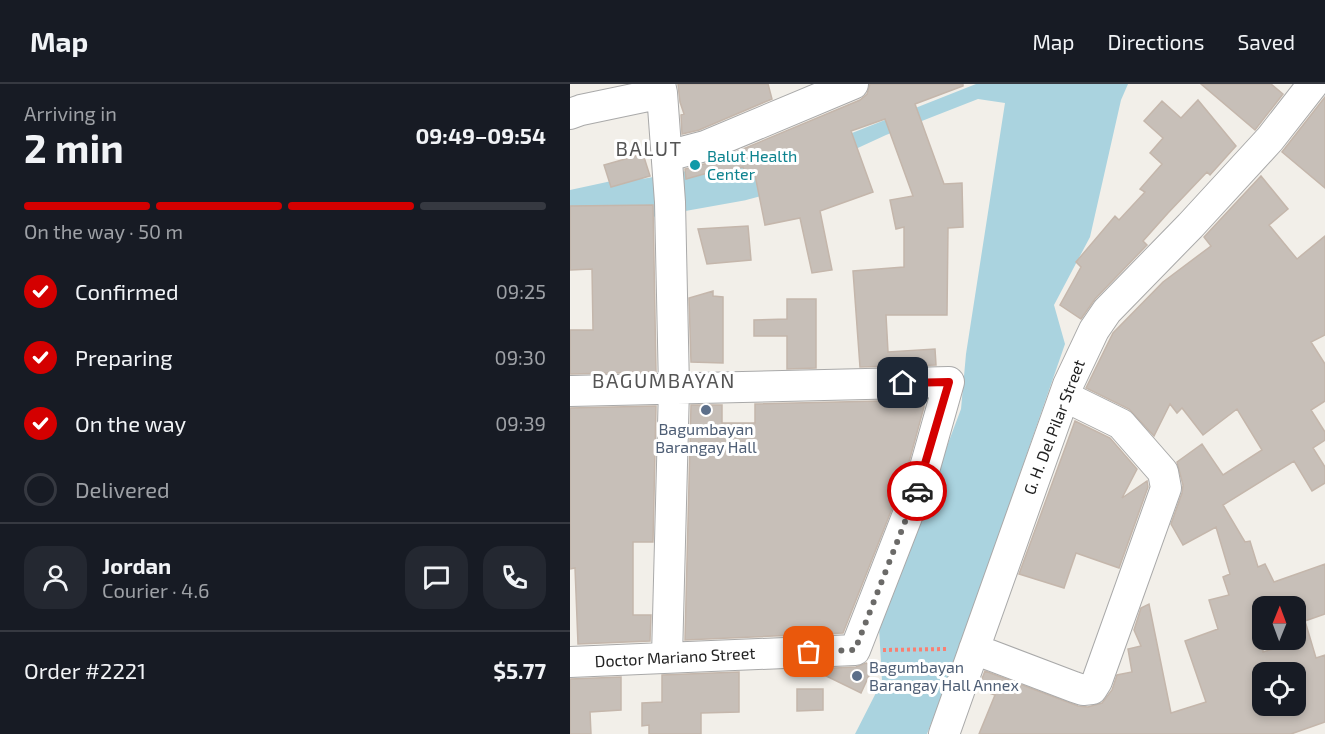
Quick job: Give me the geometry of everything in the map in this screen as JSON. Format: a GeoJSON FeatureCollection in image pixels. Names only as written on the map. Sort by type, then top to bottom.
{"type":"FeatureCollection","features":[{"type":"Feature","properties":{"kind":"street"},"geometry":{"type":"LineString","coordinates":[[669,179],[705,146],[854,84]]}},
{"type":"Feature","properties":{"kind":"street","name":"G. H. Del Pilar Street"},"geometry":{"type":"LineString","coordinates":[[944,734],[964,649],[1064,396],[1094,330],[1107,311],[1270,139],[1313,84]]}},
{"type":"Feature","properties":{"kind":"street"},"geometry":{"type":"LineString","coordinates":[[574,106],[661,88],[669,179],[674,388],[667,657]]}},
{"type":"Feature","properties":{"kind":"street","name":"Doctor Mariano Street"},"geometry":{"type":"LineString","coordinates":[[570,662],[855,650],[922,478],[949,382],[674,388]]}},
{"type":"Feature","properties":{"kind":"street"},"geometry":{"type":"LineString","coordinates":[[570,391],[674,388]]}},
{"type":"Feature","properties":{"kind":"street"},"geometry":{"type":"LineString","coordinates":[[964,649],[1083,690],[1092,689],[1097,681],[1158,510],[1166,478],[1159,467],[1120,424],[1064,396]]}},
{"type":"Feature","properties":{"kind":"path"},"geometry":{"type":"LineString","coordinates":[[878,650],[964,649]]}},
{"type":"Feature","properties":{"kind":"water"},"geometry":{"type":"Polygon","coordinates":[[[976,84],[1128,84],[1121,100],[1090,237],[1054,305],[1065,344],[953,667],[927,734],[855,734],[882,681],[879,627],[961,409],[966,354],[1005,103],[978,99],[886,135],[810,170],[804,152],[976,84]]]}},
{"type":"Feature","properties":{"kind":"building"},"geometry":{"type":"Polygon","coordinates":[[[678,84],[768,84],[772,99],[699,130],[682,134],[681,115],[684,114],[678,84]]]}},
{"type":"Feature","properties":{"kind":"building"},"geometry":{"type":"Polygon","coordinates":[[[870,84],[963,84],[963,86],[915,104],[944,184],[962,183],[963,227],[948,228],[947,315],[886,315],[888,352],[935,349],[936,365],[860,367],[853,271],[904,267],[904,227],[896,229],[890,200],[913,196],[885,119],[851,131],[873,192],[820,211],[832,270],[812,273],[800,218],[765,225],[754,170],[745,173],[743,167],[716,175],[715,171],[686,179],[685,169],[712,162],[860,100],[867,94],[870,84]]]}},
{"type":"Feature","properties":{"kind":"building"},"geometry":{"type":"Polygon","coordinates":[[[1201,84],[1271,84],[1283,94],[1255,130],[1201,84]]]}},
{"type":"Feature","properties":{"kind":"building"},"geometry":{"type":"Polygon","coordinates":[[[1325,97],[1325,188],[1282,152],[1325,97]]]}},
{"type":"Feature","properties":{"kind":"building"},"geometry":{"type":"Polygon","coordinates":[[[1198,100],[1236,146],[1210,175],[1207,172],[1168,213],[1143,241],[1147,245],[1095,299],[1081,319],[1060,305],[1081,267],[1076,262],[1115,216],[1119,220],[1145,192],[1140,189],[1162,164],[1150,153],[1163,138],[1144,121],[1162,101],[1181,118],[1198,100]]]}},
{"type":"Feature","properties":{"kind":"building"},"geometry":{"type":"Polygon","coordinates":[[[643,154],[650,176],[611,187],[604,165],[643,154]]]}},
{"type":"Feature","properties":{"kind":"building"},"geometry":{"type":"Polygon","coordinates":[[[1261,176],[1288,209],[1269,225],[1297,259],[1325,236],[1325,335],[1311,342],[1325,364],[1325,401],[1311,410],[1325,432],[1325,440],[1313,448],[1325,467],[1325,483],[1312,491],[1294,461],[1223,505],[1245,542],[1250,541],[1258,567],[1265,564],[1274,582],[1325,564],[1325,614],[1306,621],[1306,596],[1252,596],[1252,650],[1263,650],[1263,652],[1306,650],[1306,624],[1316,658],[1325,655],[1325,722],[1291,734],[979,734],[995,695],[978,689],[985,671],[1078,706],[1088,707],[1102,703],[1112,690],[1117,675],[1132,672],[1128,649],[1141,646],[1134,630],[1141,608],[1149,604],[1171,713],[1206,702],[1185,641],[1218,629],[1209,600],[1229,595],[1223,577],[1230,574],[1216,527],[1183,545],[1171,524],[1183,485],[1177,462],[1202,444],[1223,475],[1262,450],[1237,409],[1203,435],[1182,408],[1177,413],[1170,404],[1154,436],[1129,409],[1086,388],[1113,333],[1163,282],[1211,246],[1204,237],[1261,176]]]}},
{"type":"Feature","properties":{"kind":"building"},"geometry":{"type":"Polygon","coordinates":[[[653,205],[656,372],[570,374],[570,330],[593,330],[592,269],[570,270],[570,206],[653,205]]]}},
{"type":"Feature","properties":{"kind":"building"},"geometry":{"type":"Polygon","coordinates":[[[748,226],[751,260],[707,264],[698,229],[748,226]]]}},
{"type":"Feature","properties":{"kind":"building"},"geometry":{"type":"Polygon","coordinates":[[[713,291],[713,296],[723,297],[723,363],[691,362],[689,298],[713,291]]]}},
{"type":"Feature","properties":{"kind":"building"},"geometry":{"type":"Polygon","coordinates":[[[787,299],[816,299],[816,368],[787,369],[787,336],[754,336],[754,320],[787,319],[787,299]]]}},
{"type":"Feature","properties":{"kind":"building"},"geometry":{"type":"Polygon","coordinates":[[[924,400],[906,473],[843,633],[685,640],[691,405],[722,405],[722,423],[755,423],[755,404],[924,400]]]}},
{"type":"Feature","properties":{"kind":"building"},"geometry":{"type":"Polygon","coordinates":[[[656,406],[653,542],[633,542],[633,615],[651,615],[650,641],[578,644],[575,568],[570,569],[570,408],[656,406]]]}},
{"type":"Feature","properties":{"kind":"building"},"geometry":{"type":"Polygon","coordinates":[[[1075,421],[1110,438],[1137,469],[1122,498],[1147,481],[1148,487],[1119,568],[1076,553],[1064,588],[1019,574],[1075,421]]]}},
{"type":"Feature","properties":{"kind":"building"},"geometry":{"type":"Polygon","coordinates":[[[866,663],[873,667],[861,693],[812,669],[856,667],[866,663]]]}},
{"type":"Feature","properties":{"kind":"building"},"geometry":{"type":"Polygon","coordinates":[[[739,672],[739,712],[701,713],[701,734],[649,734],[649,725],[642,726],[642,703],[662,702],[662,675],[739,672]]]}},
{"type":"Feature","properties":{"kind":"building"},"geometry":{"type":"Polygon","coordinates":[[[621,677],[621,710],[590,712],[591,734],[570,734],[570,679],[621,677]]]}},
{"type":"Feature","properties":{"kind":"building"},"geometry":{"type":"Polygon","coordinates":[[[797,689],[823,689],[823,710],[797,711],[797,689]]]}},
{"type":"Feature","properties":{"kind":"waterway"},"geometry":{"type":"LineString","coordinates":[[570,210],[625,198],[647,198],[742,181],[806,164]]}},
{"type":"Feature","properties":{"kind":"way so far"},"geometry":{"type":"LineString","coordinates":[[809,652],[855,650],[917,491]]}},
{"type":"Feature","properties":{"kind":"place","name":"Balut Health Center"},"geometry":{"type":"Point","coordinates":[695,165]}},
{"type":"Feature","properties":{"kind":"place","name":"Bagumbayan Barangay Hall"},"geometry":{"type":"Point","coordinates":[706,410]}},
{"type":"Feature","properties":{"kind":"place","name":"Bagumbayan Barangay Hall Annex"},"geometry":{"type":"Point","coordinates":[857,676]}},
{"type":"Feature","properties":{"kind":"district","name":"BALUT"},"geometry":{"type":"Point","coordinates":[649,149]}},
{"type":"Feature","properties":{"kind":"district","name":"BAGUMBAYAN"},"geometry":{"type":"Point","coordinates":[664,381]}},
{"type":"Feature","properties":{"kind":"route"},"geometry":{"type":"LineString","coordinates":[[903,383],[949,382],[917,491]]}}]}
